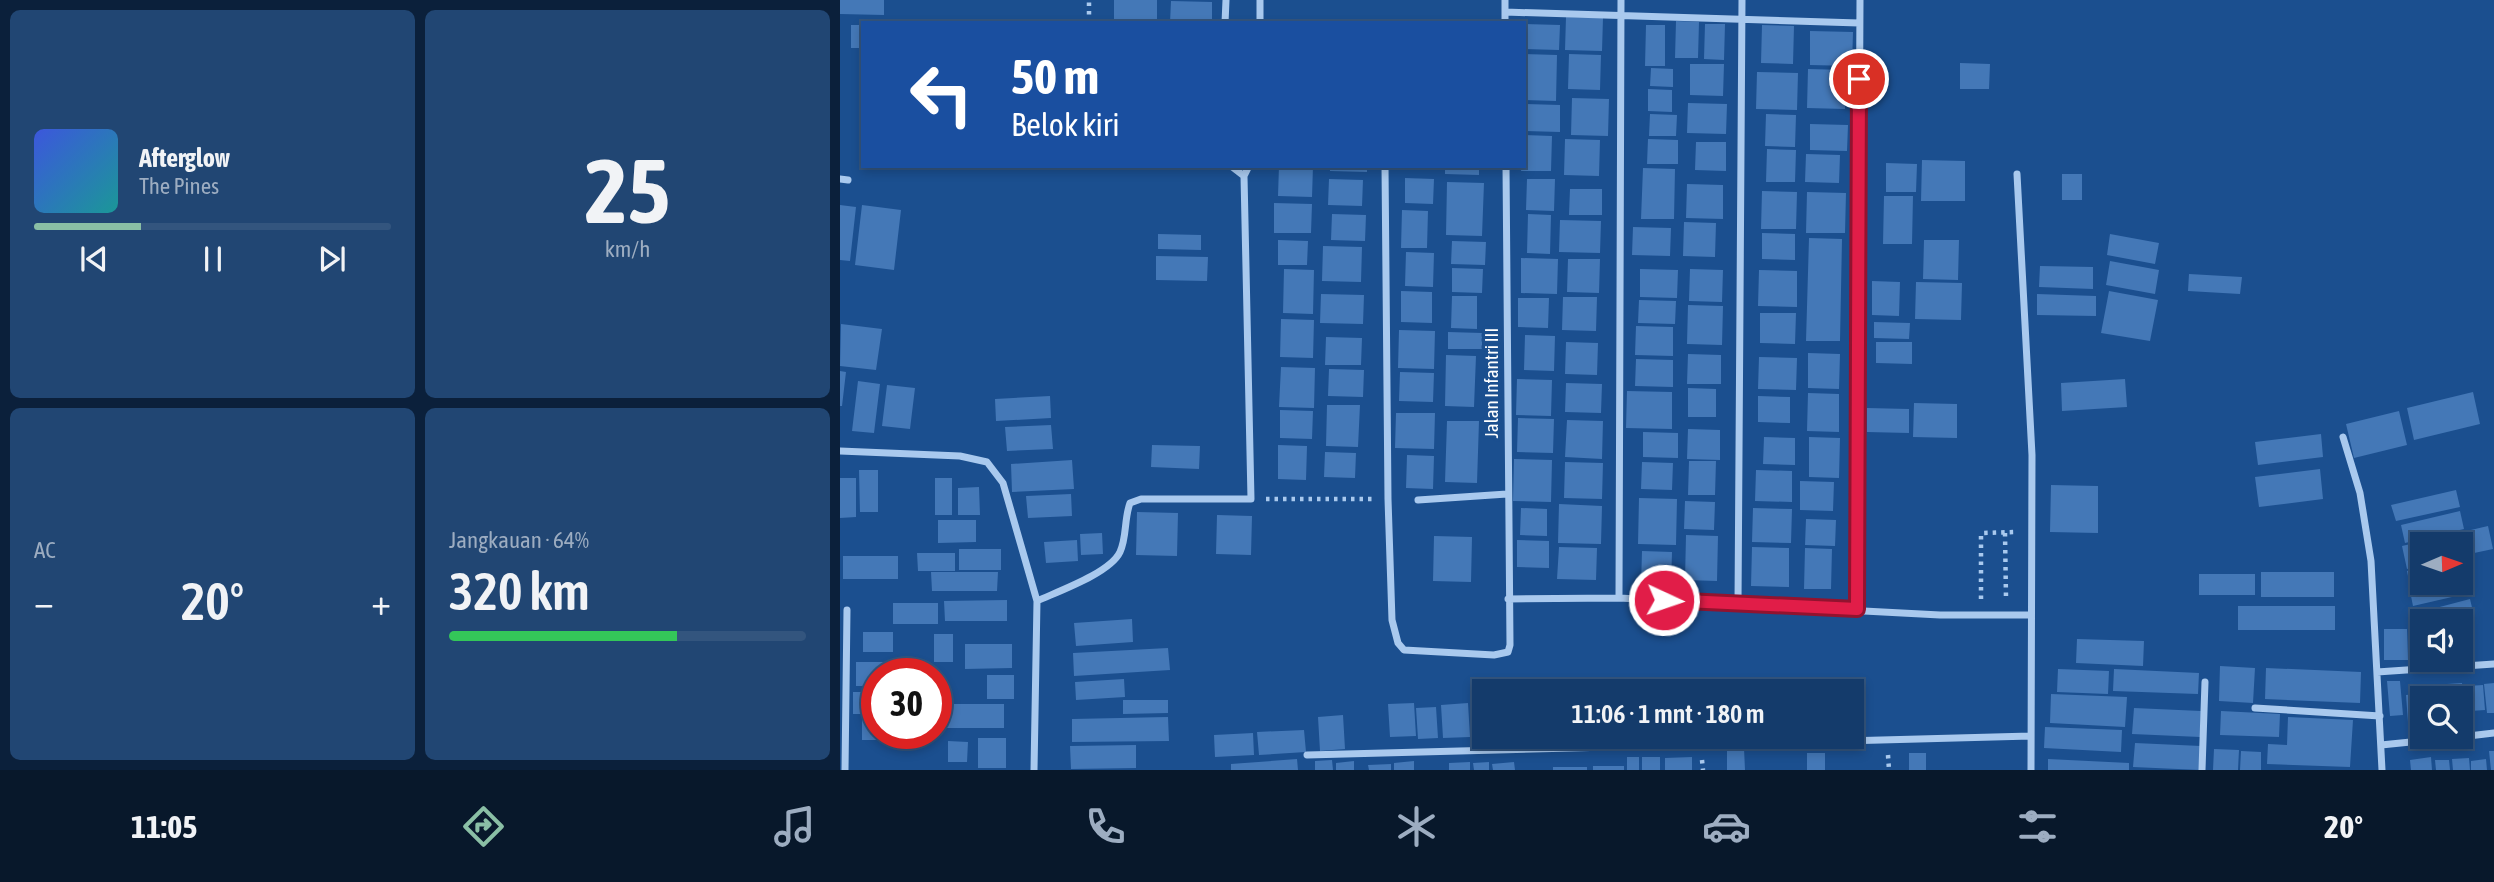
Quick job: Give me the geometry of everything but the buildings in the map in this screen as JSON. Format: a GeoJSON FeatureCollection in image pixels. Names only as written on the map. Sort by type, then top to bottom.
{"type":"FeatureCollection","features":[{"type":"Feature","properties":{"kind":"street"},"geometry":{"type":"LineString","coordinates":[[1225,21],[1226,0]]}},
{"type":"Feature","properties":{"kind":"street"},"geometry":{"type":"LineString","coordinates":[[1260,0],[1260,21]]}},
{"type":"Feature","properties":{"kind":"street"},"geometry":{"type":"LineString","coordinates":[[1505,0],[1505,21]]}},
{"type":"Feature","properties":{"kind":"street"},"geometry":{"type":"LineString","coordinates":[[1619,598],[1621,0]]}},
{"type":"Feature","properties":{"kind":"street"},"geometry":{"type":"LineString","coordinates":[[1738,604],[1742,0]]}},
{"type":"Feature","properties":{"kind":"street"},"geometry":{"type":"LineString","coordinates":[[1857,609],[1860,0]]}},
{"type":"Feature","properties":{"kind":"street"},"geometry":{"type":"LineString","coordinates":[[1505,12],[1859,23]]}},
{"type":"Feature","properties":{"kind":"street"},"geometry":{"type":"LineString","coordinates":[[1234,168],[1244,176]]}},
{"type":"Feature","properties":{"kind":"street"},"geometry":{"type":"LineString","coordinates":[[1037,601],[1109,566],[1124,543],[1125,516],[1130,503],[1141,499],[1251,499],[1244,176],[1248,168]]}},
{"type":"Feature","properties":{"kind":"street"},"geometry":{"type":"LineString","coordinates":[[1385,168],[1388,499]]}},
{"type":"Feature","properties":{"kind":"street","name":"Jalan Infantri III"},"geometry":{"type":"LineString","coordinates":[[1388,499],[1392,620],[1398,643],[1404,650],[1494,655],[1508,652],[1506,168]]}},
{"type":"Feature","properties":{"kind":"street"},"geometry":{"type":"LineString","coordinates":[[2017,174],[2032,455],[2031,770]]}},
{"type":"Feature","properties":{"kind":"street"},"geometry":{"type":"LineString","coordinates":[[2343,437],[2366,524],[2371,561],[2382,770]]}},
{"type":"Feature","properties":{"kind":"street"},"geometry":{"type":"LineString","coordinates":[[840,451],[960,456],[987,462],[1003,483],[1037,601],[1034,770]]}},
{"type":"Feature","properties":{"kind":"street"},"geometry":{"type":"LineString","coordinates":[[1418,500],[1507,494]]}},
{"type":"Feature","properties":{"kind":"street"},"geometry":{"type":"LineString","coordinates":[[1508,599],[1619,598],[2030,615]]}},
{"type":"Feature","properties":{"kind":"street"},"geometry":{"type":"LineString","coordinates":[[845,770],[847,610]]}},
{"type":"Feature","properties":{"kind":"street"},"geometry":{"type":"LineString","coordinates":[[2377,672],[2494,664]]}},
{"type":"Feature","properties":{"kind":"street"},"geometry":{"type":"LineString","coordinates":[[2202,770],[2205,682]]}},
{"type":"Feature","properties":{"kind":"street"},"geometry":{"type":"LineString","coordinates":[[2255,708],[2380,716]]}},
{"type":"Feature","properties":{"kind":"street"},"geometry":{"type":"LineString","coordinates":[[2473,735],[2494,733]]}},
{"type":"Feature","properties":{"kind":"street"},"geometry":{"type":"LineString","coordinates":[[1307,755],[2031,736]]}},
{"type":"Feature","properties":{"kind":"street"},"geometry":{"type":"LineString","coordinates":[[2381,745],[2410,742]]}},
{"type":"Feature","properties":{"kind":"path"},"geometry":{"type":"LineString","coordinates":[[1089,0],[1089,21]]}},
{"type":"Feature","properties":{"kind":"path"},"geometry":{"type":"LineString","coordinates":[[1251,499],[1388,499]]}},
{"type":"Feature","properties":{"kind":"path"},"geometry":{"type":"LineString","coordinates":[[1981,615],[1981,535],[2030,531]]}},
{"type":"Feature","properties":{"kind":"path"},"geometry":{"type":"LineString","coordinates":[[2006,533],[2006,615]]}},
{"type":"Feature","properties":{"kind":"route"},"geometry":{"type":"LineString","coordinates":[[1664,600],[1857,609],[1859,79]]}}]}
